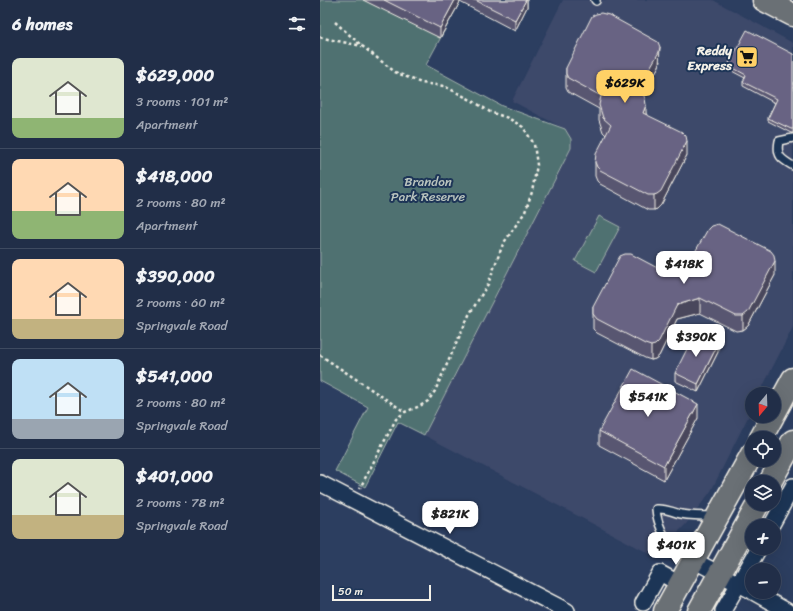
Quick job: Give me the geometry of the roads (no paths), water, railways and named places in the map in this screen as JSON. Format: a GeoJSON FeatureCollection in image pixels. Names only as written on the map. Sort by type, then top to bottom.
{"type":"FeatureCollection","features":[{"type":"Feature","properties":{"kind":"main road"},"geometry":{"type":"LineString","coordinates":[[764,0],[793,15]]}},
{"type":"Feature","properties":{"kind":"main road"},"geometry":{"type":"LineString","coordinates":[[781,401],[793,379]]}},
{"type":"Feature","properties":{"kind":"main road"},"geometry":{"type":"LineString","coordinates":[[774,475],[793,441]]}},
{"type":"Feature","properties":{"kind":"main road"},"geometry":{"type":"LineString","coordinates":[[665,611],[745,467]]}},
{"type":"Feature","properties":{"kind":"main road"},"geometry":{"type":"LineString","coordinates":[[698,611],[754,511]]}},
{"type":"Feature","properties":{"kind":"street"},"geometry":{"type":"LineString","coordinates":[[320,483],[567,611]]}},
{"type":"Feature","properties":{"kind":"street"},"geometry":{"type":"LineString","coordinates":[[775,519],[793,486]]}},
{"type":"Feature","properties":{"kind":"street"},"geometry":{"type":"LineString","coordinates":[[723,611],[755,555]]}},
{"type":"Feature","properties":{"kind":"street"},"geometry":{"type":"LineString","coordinates":[[693,560],[745,588]]}},
{"type":"Feature","properties":{"kind":"street"},"geometry":{"type":"LineString","coordinates":[[643,603],[660,573],[680,584]]}},
{"type":"Feature","properties":{"kind":"street"},"geometry":{"type":"LineString","coordinates":[[765,599],[787,611]]}},
{"type":"Feature","properties":{"kind":"lane"},"geometry":{"type":"LineString","coordinates":[[793,138],[779,141],[777,150],[783,160],[793,166]]}},
{"type":"Feature","properties":{"kind":"lane"},"geometry":{"type":"LineString","coordinates":[[693,560],[669,543],[656,517],[656,509],[668,510],[679,514],[718,516]]}},
{"type":"Feature","properties":{"kind":"place","name":"Reddy Express"},"geometry":{"type":"Point","coordinates":[747,57]}},
{"type":"Feature","properties":{"kind":"park label","name":"Brandon Park Reserve"},"geometry":{"type":"Point","coordinates":[428,188]}}]}
